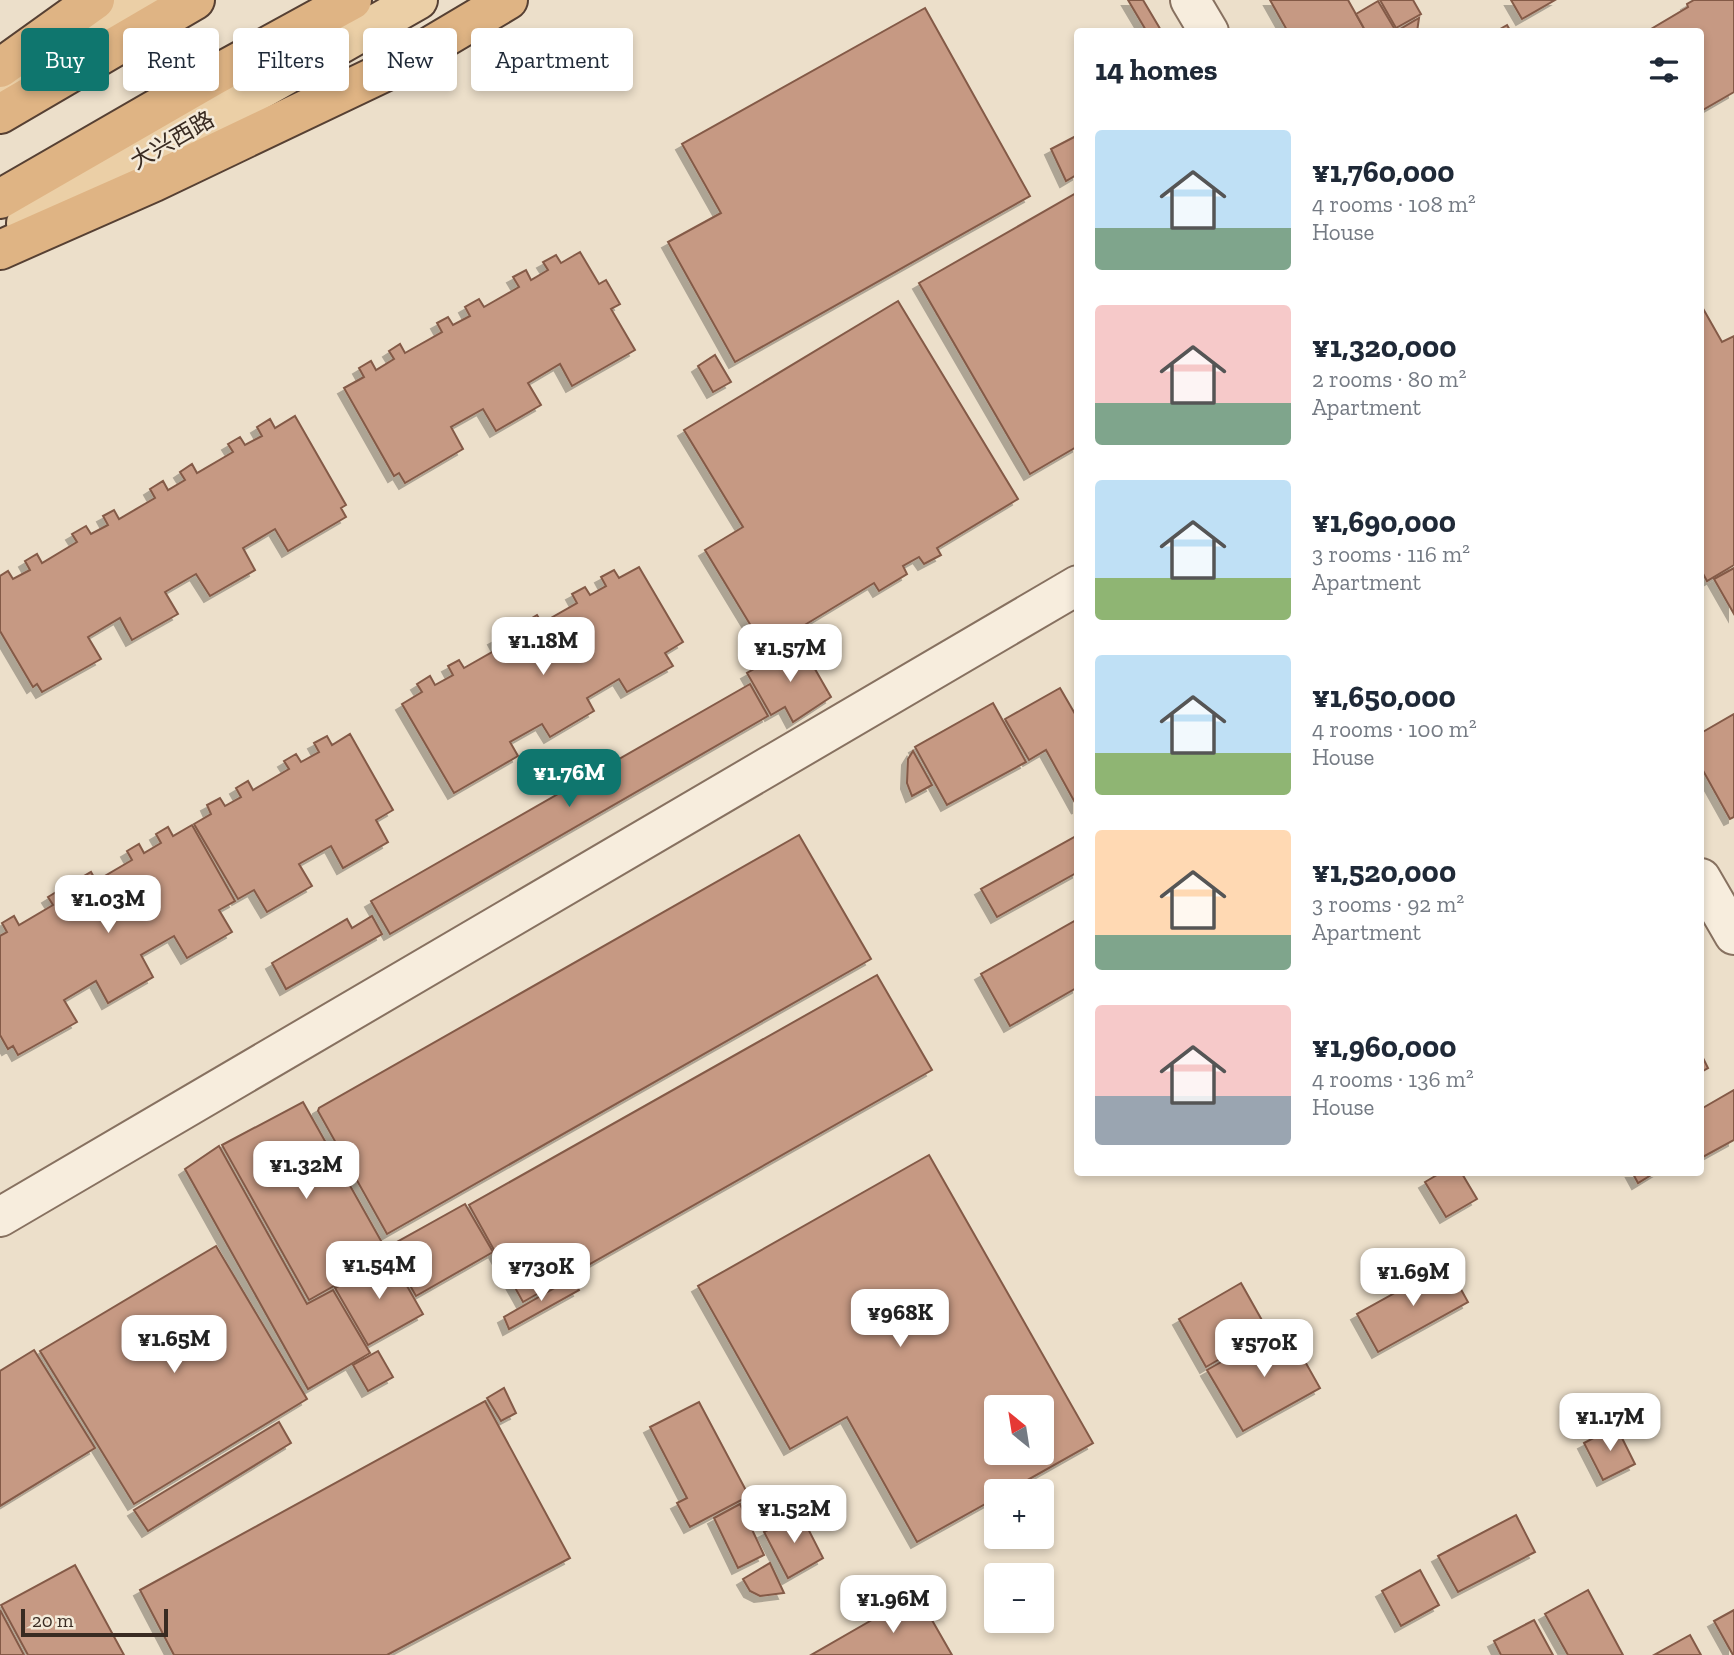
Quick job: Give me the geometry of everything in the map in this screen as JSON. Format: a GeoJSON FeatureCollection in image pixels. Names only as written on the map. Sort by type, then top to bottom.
{"type":"FeatureCollection","features":[{"type":"Feature","properties":{"kind":"highway"},"geometry":{"type":"LineString","coordinates":[[0,68],[95,0]]}},
{"type":"Feature","properties":{"kind":"highway"},"geometry":{"type":"LineString","coordinates":[[0,114],[195,0]]}},
{"type":"Feature","properties":{"kind":"highway"},"geometry":{"type":"LineString","coordinates":[[0,199],[215,75],[352,0]]}},
{"type":"Feature","properties":{"kind":"highway"},"geometry":{"type":"LineString","coordinates":[[0,250],[154,182],[395,67],[508,0]]}},
{"type":"Feature","properties":{"kind":"main road"},"geometry":{"type":"LineString","coordinates":[[0,84],[145,0]]}},
{"type":"Feature","properties":{"kind":"main road","name":"大兴西路"},"geometry":{"type":"LineString","coordinates":[[0,238],[418,0]]}},
{"type":"Feature","properties":{"kind":"street"},"geometry":{"type":"LineString","coordinates":[[1190,0],[1207,28]]}},
{"type":"Feature","properties":{"kind":"street"},"geometry":{"type":"LineString","coordinates":[[0,1217],[1074,587]]}},
{"type":"Feature","properties":{"kind":"street"},"geometry":{"type":"LineString","coordinates":[[1704,883],[1734,935]]}},
{"type":"Feature","properties":{"kind":"building"},"geometry":{"type":"Polygon","coordinates":[[[1128,0],[1143,0],[1160,28],[1145,28],[1128,0]]]}},
{"type":"Feature","properties":{"kind":"building"},"geometry":{"type":"Polygon","coordinates":[[[1270,0],[1348,0],[1364,28],[1286,28],[1270,0]]]}},
{"type":"Feature","properties":{"kind":"building"},"geometry":{"type":"Polygon","coordinates":[[[1380,0],[1413,0],[1421,14],[1396,28],[1380,0]]]}},
{"type":"Feature","properties":{"kind":"building"},"geometry":{"type":"Polygon","coordinates":[[[1511,0],[1555,0],[1522,19],[1511,0]]]}},
{"type":"Feature","properties":{"kind":"building"},"geometry":{"type":"Polygon","coordinates":[[[1694,0],[1734,0],[1734,92],[1704,109],[1704,28],[1653,28],[1688,7],[1687,4],[1694,0]]]}},
{"type":"Feature","properties":{"kind":"building"},"geometry":{"type":"Polygon","coordinates":[[[1378,1],[1394,28],[1364,28],[1356,14],[1378,1]]]}},
{"type":"Feature","properties":{"kind":"building"},"geometry":{"type":"Polygon","coordinates":[[[925,8],[1030,196],[735,362],[668,242],[721,213],[682,144],[925,8]]]}},
{"type":"Feature","properties":{"kind":"building"},"geometry":{"type":"Polygon","coordinates":[[[1419,18],[1418,28],[1402,28],[1419,18]]]}},
{"type":"Feature","properties":{"kind":"building"},"geometry":{"type":"Polygon","coordinates":[[[1074,137],[1074,176],[1066,181],[1051,149],[1074,137]]]}},
{"type":"Feature","properties":{"kind":"building"},"geometry":{"type":"Polygon","coordinates":[[[1074,194],[1074,448],[1030,474],[919,283],[1074,194]]]}},
{"type":"Feature","properties":{"kind":"building"},"geometry":{"type":"Polygon","coordinates":[[[580,252],[599,284],[606,280],[620,304],[611,309],[635,350],[572,386],[560,364],[528,383],[541,405],[496,431],[483,409],[451,427],[463,449],[405,483],[399,473],[394,476],[344,388],[364,377],[359,368],[371,361],[376,370],[394,359],[389,351],[400,344],[405,353],[442,332],[437,323],[448,317],[453,325],[470,316],[465,307],[479,299],[484,307],[519,287],[513,277],[526,270],[531,280],[548,270],[543,262],[556,255],[561,263],[580,252]]]}},
{"type":"Feature","properties":{"kind":"building"},"geometry":{"type":"Polygon","coordinates":[[[898,301],[1018,499],[937,548],[941,555],[924,564],[919,557],[903,566],[907,574],[879,591],[874,583],[765,649],[705,550],[743,527],[684,430],[898,301]]]}},
{"type":"Feature","properties":{"kind":"building"},"geometry":{"type":"Polygon","coordinates":[[[1704,310],[1722,342],[1734,336],[1734,565],[1707,581],[1704,576],[1704,310]]]}},
{"type":"Feature","properties":{"kind":"building"},"geometry":{"type":"Polygon","coordinates":[[[715,355],[731,382],[713,392],[698,366],[715,355]]]}},
{"type":"Feature","properties":{"kind":"building"},"geometry":{"type":"Polygon","coordinates":[[[295,416],[346,505],[341,508],[346,517],[288,551],[275,529],[243,548],[255,570],[210,596],[196,574],[165,592],[178,614],[132,640],[120,618],[88,637],[101,659],[42,692],[37,684],[33,687],[0,631],[0,576],[8,571],[13,579],[30,570],[25,561],[37,554],[42,563],[77,542],[72,534],[86,526],[91,534],[108,525],[103,516],[114,510],[119,519],[155,498],[150,489],[163,481],[168,490],[185,480],[180,472],[192,464],[197,473],[233,452],[228,444],[240,437],[245,445],[262,436],[257,427],[270,419],[275,428],[295,416]]]}},
{"type":"Feature","properties":{"kind":"building"},"geometry":{"type":"Polygon","coordinates":[[[639,567],[683,642],[665,653],[673,666],[627,692],[619,679],[587,698],[594,711],[550,737],[542,724],[510,742],[518,756],[454,793],[402,704],[422,692],[417,684],[430,676],[435,685],[453,675],[448,666],[459,660],[464,668],[499,648],[494,639],[507,632],[511,641],[530,630],[525,622],[537,615],[542,623],[577,603],[572,594],[585,587],[590,595],[606,586],[601,577],[614,570],[619,578],[639,567]]]}},
{"type":"Feature","properties":{"kind":"building"},"geometry":{"type":"Polygon","coordinates":[[[1734,568],[1734,614],[1714,579],[1734,568]]]}},
{"type":"Feature","properties":{"kind":"building"},"geometry":{"type":"Polygon","coordinates":[[[800,643],[831,697],[793,722],[785,707],[771,715],[747,673],[800,643]]]}},
{"type":"Feature","properties":{"kind":"building"},"geometry":{"type":"Polygon","coordinates":[[[750,684],[768,716],[390,934],[371,901],[750,684]]]}},
{"type":"Feature","properties":{"kind":"building"},"geometry":{"type":"Polygon","coordinates":[[[1060,688],[1074,712],[1074,801],[1046,750],[1029,760],[1005,719],[1060,688]]]}},
{"type":"Feature","properties":{"kind":"building"},"geometry":{"type":"Polygon","coordinates":[[[993,703],[1026,762],[947,805],[915,747],[993,703]]]}},
{"type":"Feature","properties":{"kind":"building"},"geometry":{"type":"Polygon","coordinates":[[[1734,714],[1734,817],[1730,819],[1704,772],[1704,731],[1734,714]]]}},
{"type":"Feature","properties":{"kind":"building"},"geometry":{"type":"Polygon","coordinates":[[[350,734],[393,810],[376,820],[388,842],[343,868],[331,846],[299,864],[312,886],[267,912],[254,890],[238,899],[194,824],[211,814],[207,805],[220,798],[225,806],[241,797],[236,788],[248,781],[253,790],[289,769],[284,761],[296,754],[301,762],[319,752],[314,743],[327,736],[332,745],[350,734]]]}},
{"type":"Feature","properties":{"kind":"building"},"geometry":{"type":"Polygon","coordinates":[[[913,751],[932,785],[912,796],[907,783],[908,759],[913,751]]]}},
{"type":"Feature","properties":{"kind":"building"},"geometry":{"type":"Polygon","coordinates":[[[192,825],[235,901],[219,910],[232,932],[187,958],[174,936],[141,955],[153,977],[108,1003],[96,981],[64,1000],[77,1022],[18,1055],[13,1046],[8,1049],[0,1035],[0,936],[7,932],[2,923],[14,916],[19,925],[53,905],[48,897],[61,889],[66,897],[83,887],[79,879],[91,872],[96,881],[132,860],[127,851],[139,844],[144,853],[161,843],[156,834],[168,827],[173,836],[192,825]]]}},
{"type":"Feature","properties":{"kind":"building"},"geometry":{"type":"Polygon","coordinates":[[[799,835],[871,959],[387,1234],[318,1111],[319,1108],[799,835]]]}},
{"type":"Feature","properties":{"kind":"building"},"geometry":{"type":"Polygon","coordinates":[[[1074,837],[1074,874],[997,917],[981,889],[1074,837]]]}},
{"type":"Feature","properties":{"kind":"building"},"geometry":{"type":"Polygon","coordinates":[[[372,916],[382,934],[286,989],[272,963],[347,919],[352,928],[372,916]]]}},
{"type":"Feature","properties":{"kind":"building"},"geometry":{"type":"Polygon","coordinates":[[[1074,921],[1074,989],[1010,1026],[981,974],[1074,921]]]}},
{"type":"Feature","properties":{"kind":"building"},"geometry":{"type":"Polygon","coordinates":[[[877,975],[932,1070],[523,1302],[469,1205],[877,975]]]}},
{"type":"Feature","properties":{"kind":"building"},"geometry":{"type":"Polygon","coordinates":[[[1734,1090],[1734,1140],[1704,1156],[1704,1107],[1734,1090]]]}},
{"type":"Feature","properties":{"kind":"building"},"geometry":{"type":"Polygon","coordinates":[[[303,1102],[389,1255],[309,1300],[222,1145],[303,1102]]]}},
{"type":"Feature","properties":{"kind":"building"},"geometry":{"type":"Polygon","coordinates":[[[219,1146],[307,1304],[333,1290],[370,1353],[308,1389],[185,1169],[219,1146]]]}},
{"type":"Feature","properties":{"kind":"building"},"geometry":{"type":"Polygon","coordinates":[[[929,1155],[1093,1443],[1029,1479],[984,1479],[984,1505],[917,1542],[847,1417],[790,1449],[698,1286],[929,1155]]]}},
{"type":"Feature","properties":{"kind":"building"},"geometry":{"type":"Polygon","coordinates":[[[1435,1176],[1463,1176],[1477,1199],[1446,1217],[1425,1182],[1435,1176]]]}},
{"type":"Feature","properties":{"kind":"building"},"geometry":{"type":"Polygon","coordinates":[[[1634,1176],[1649,1176],[1638,1183],[1634,1176]]]}},
{"type":"Feature","properties":{"kind":"building"},"geometry":{"type":"Polygon","coordinates":[[[465,1204],[493,1252],[416,1296],[388,1247],[465,1204]]]}},
{"type":"Feature","properties":{"kind":"building"},"geometry":{"type":"Polygon","coordinates":[[[216,1246],[307,1399],[134,1504],[40,1351],[216,1246]]]}},
{"type":"Feature","properties":{"kind":"building"},"geometry":{"type":"Polygon","coordinates":[[[391,1258],[423,1314],[368,1345],[335,1288],[391,1258]]]}},
{"type":"Feature","properties":{"kind":"building"},"geometry":{"type":"Polygon","coordinates":[[[1447,1264],[1468,1302],[1378,1352],[1357,1314],[1447,1264]]]}},
{"type":"Feature","properties":{"kind":"building"},"geometry":{"type":"Polygon","coordinates":[[[572,1278],[579,1290],[509,1329],[504,1317],[572,1278]]]}},
{"type":"Feature","properties":{"kind":"building"},"geometry":{"type":"Polygon","coordinates":[[[1241,1283],[1268,1331],[1206,1367],[1179,1319],[1241,1283]]]}},
{"type":"Feature","properties":{"kind":"building"},"geometry":{"type":"Polygon","coordinates":[[[1285,1326],[1320,1388],[1243,1431],[1207,1370],[1285,1326]]]}},
{"type":"Feature","properties":{"kind":"building"},"geometry":{"type":"Polygon","coordinates":[[[34,1350],[95,1448],[0,1506],[0,1371],[34,1350]]]}},
{"type":"Feature","properties":{"kind":"building"},"geometry":{"type":"Polygon","coordinates":[[[378,1351],[393,1377],[368,1391],[353,1365],[378,1351]]]}},
{"type":"Feature","properties":{"kind":"building"},"geometry":{"type":"Polygon","coordinates":[[[504,1388],[516,1413],[501,1421],[487,1398],[504,1388]]]}},
{"type":"Feature","properties":{"kind":"building"},"geometry":{"type":"Polygon","coordinates":[[[485,1401],[570,1558],[387,1655],[174,1655],[140,1590],[485,1401]]]}},
{"type":"Feature","properties":{"kind":"building"},"geometry":{"type":"Polygon","coordinates":[[[699,1402],[749,1496],[690,1527],[677,1503],[687,1498],[650,1427],[699,1402]]]}},
{"type":"Feature","properties":{"kind":"building"},"geometry":{"type":"Polygon","coordinates":[[[279,1422],[291,1443],[148,1531],[134,1510],[279,1422]]]}},
{"type":"Feature","properties":{"kind":"building"},"geometry":{"type":"Polygon","coordinates":[[[1616,1426],[1635,1464],[1603,1480],[1584,1443],[1616,1426]]]}},
{"type":"Feature","properties":{"kind":"building"},"geometry":{"type":"Polygon","coordinates":[[[740,1504],[764,1555],[738,1568],[714,1518],[740,1504]]]}},
{"type":"Feature","properties":{"kind":"building"},"geometry":{"type":"Polygon","coordinates":[[[800,1513],[823,1558],[788,1578],[764,1532],[800,1513]]]}},
{"type":"Feature","properties":{"kind":"building"},"geometry":{"type":"Polygon","coordinates":[[[1516,1515],[1535,1552],[1458,1592],[1438,1556],[1516,1515]]]}},
{"type":"Feature","properties":{"kind":"building"},"geometry":{"type":"Polygon","coordinates":[[[770,1563],[784,1593],[760,1596],[750,1591],[743,1579],[770,1563]]]}},
{"type":"Feature","properties":{"kind":"building"},"geometry":{"type":"Polygon","coordinates":[[[75,1565],[124,1655],[28,1655],[1,1605],[75,1565]]]}},
{"type":"Feature","properties":{"kind":"building"},"geometry":{"type":"Polygon","coordinates":[[[1420,1570],[1439,1605],[1401,1626],[1382,1591],[1420,1570]]]}},
{"type":"Feature","properties":{"kind":"building"},"geometry":{"type":"Polygon","coordinates":[[[1588,1590],[1623,1655],[1568,1655],[1545,1614],[1588,1590]]]}},
{"type":"Feature","properties":{"kind":"building"},"geometry":{"type":"Polygon","coordinates":[[[917,1594],[952,1655],[811,1655],[917,1594]]]}},
{"type":"Feature","properties":{"kind":"building"},"geometry":{"type":"Polygon","coordinates":[[[0,1610],[24,1655],[0,1655],[0,1610]]]}},
{"type":"Feature","properties":{"kind":"building"},"geometry":{"type":"Polygon","coordinates":[[[1734,1610],[1734,1655],[1733,1655],[1714,1621],[1734,1610]]]}},
{"type":"Feature","properties":{"kind":"building"},"geometry":{"type":"Polygon","coordinates":[[[1534,1620],[1553,1655],[1501,1655],[1494,1641],[1534,1620]]]}},
{"type":"Feature","properties":{"kind":"building"},"geometry":{"type":"Polygon","coordinates":[[[1690,1635],[1701,1655],[1654,1655],[1690,1635]]]}}]}
